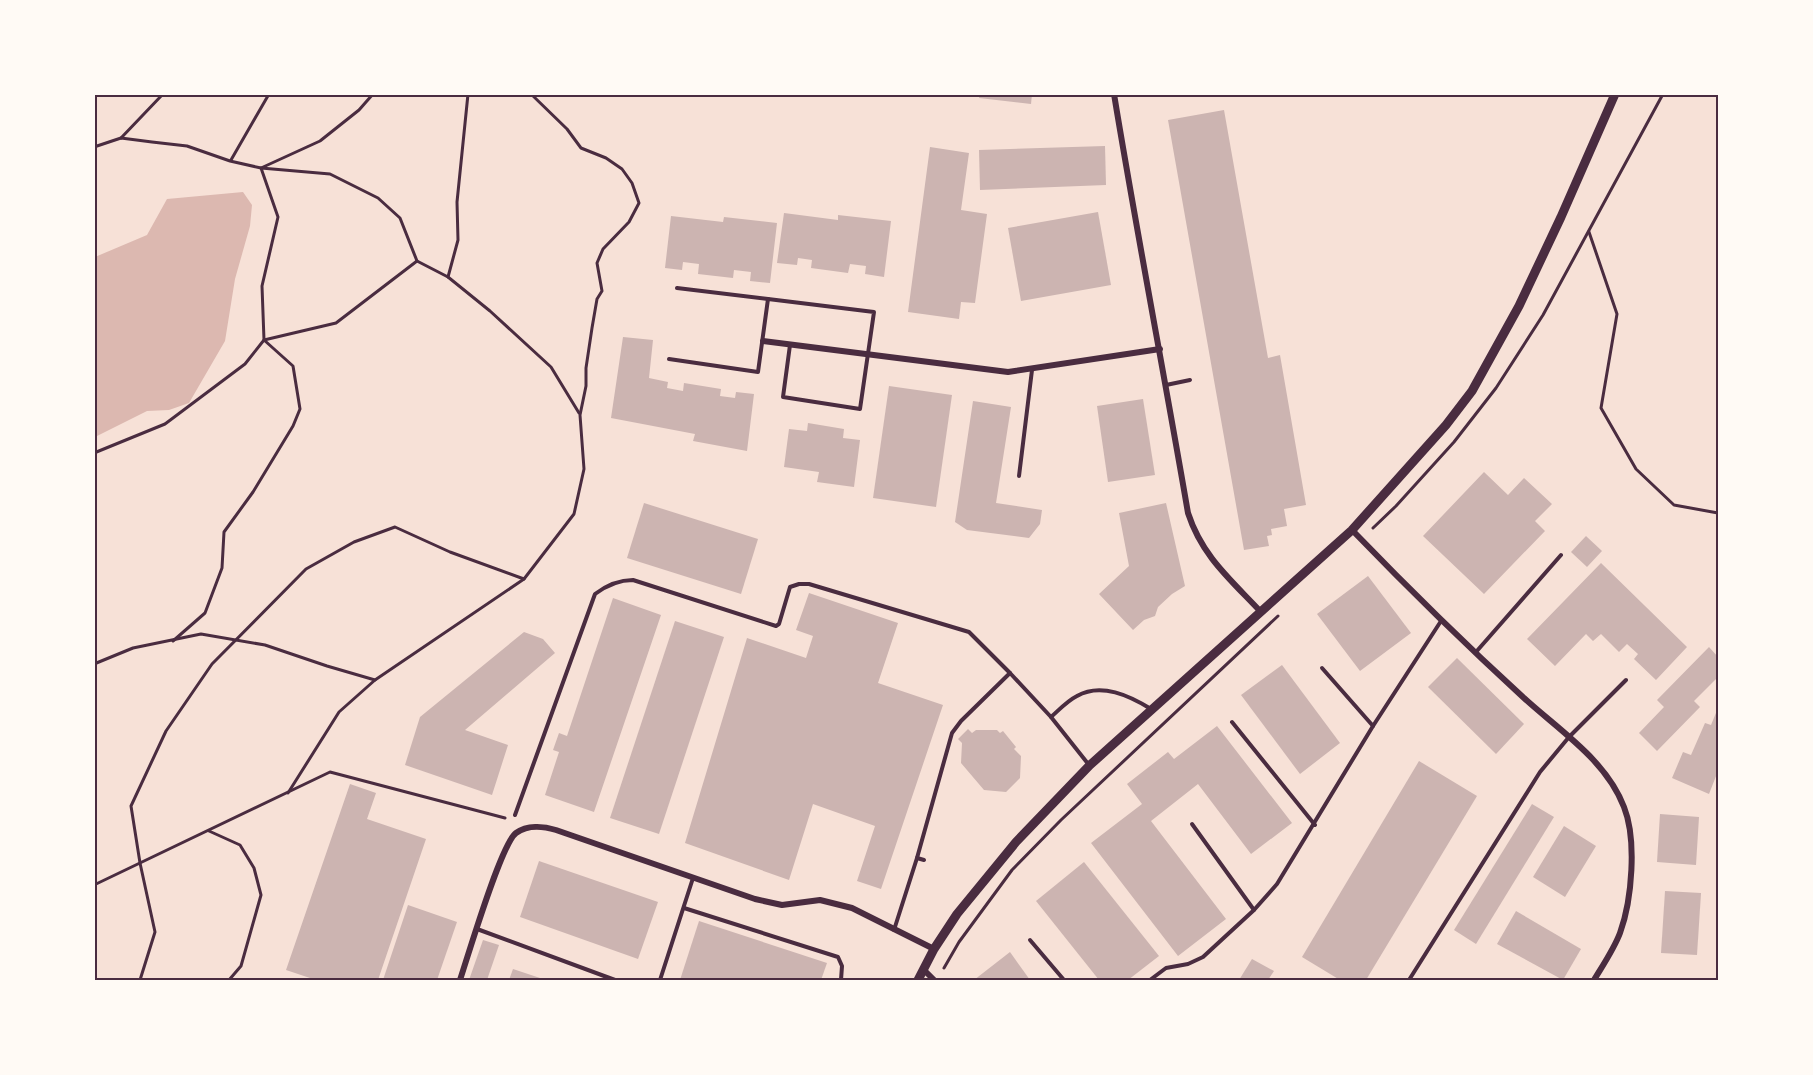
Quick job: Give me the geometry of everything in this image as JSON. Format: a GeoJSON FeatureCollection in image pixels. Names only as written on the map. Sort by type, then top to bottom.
{"type":"FeatureCollection","features":[{"type":"Feature","properties":{"kind":"street"},"geometry":{"type":"LineString","coordinates":[[1114,94],[1138,242],[1160,349],[1188,513],[1197,538],[1208,555],[1260,611]]}},
{"type":"Feature","properties":{"kind":"street"},"geometry":{"type":"LineString","coordinates":[[918,981],[934,949],[957,915],[1016,842],[1090,765],[1352,530],[1446,425],[1472,391],[1524,297],[1562,217],[1615,94]]}},
{"type":"Feature","properties":{"kind":"street"},"geometry":{"type":"LineString","coordinates":[[763,341],[1008,372],[1160,349]]}},
{"type":"Feature","properties":{"kind":"street"},"geometry":{"type":"LineString","coordinates":[[1352,530],[1441,621],[1586,752],[1616,789],[1625,810],[1630,834],[1631,863],[1627,913],[1619,936],[1594,981]]}},
{"type":"Feature","properties":{"kind":"street"},"geometry":{"type":"LineString","coordinates":[[460,981],[506,847],[516,833],[528,828],[556,830],[755,899],[782,905],[820,900],[852,908],[934,949]]}},
{"type":"Feature","properties":{"kind":"street"},"geometry":{"type":"LineString","coordinates":[[923,969],[934,981]]}},
{"type":"Feature","properties":{"kind":"lane"},"geometry":{"type":"LineString","coordinates":[[677,288],[874,312],[860,409],[783,397],[790,344]]}},
{"type":"Feature","properties":{"kind":"lane"},"geometry":{"type":"LineString","coordinates":[[669,359],[758,372],[768,299]]}},
{"type":"Feature","properties":{"kind":"lane"},"geometry":{"type":"LineString","coordinates":[[1019,476],[1032,370]]}},
{"type":"Feature","properties":{"kind":"lane"},"geometry":{"type":"LineString","coordinates":[[1166,384],[1190,380]]}},
{"type":"Feature","properties":{"kind":"lane"},"geometry":{"type":"LineString","coordinates":[[1476,652],[1561,555]]}},
{"type":"Feature","properties":{"kind":"lane"},"geometry":{"type":"LineString","coordinates":[[515,815],[595,594],[608,585],[623,580],[633,580],[776,626],[779,624],[790,587],[809,584],[969,632],[1051,717],[1090,765]]}},
{"type":"Feature","properties":{"kind":"lane"},"geometry":{"type":"LineString","coordinates":[[1150,981],[1166,968],[1188,964],[1203,957],[1254,910],[1277,884],[1315,825],[1373,726],[1441,621]]}},
{"type":"Feature","properties":{"kind":"lane"},"geometry":{"type":"LineString","coordinates":[[1322,668],[1373,726]]}},
{"type":"Feature","properties":{"kind":"lane"},"geometry":{"type":"LineString","coordinates":[[894,930],[952,733],[961,721],[1010,673]]}},
{"type":"Feature","properties":{"kind":"lane"},"geometry":{"type":"LineString","coordinates":[[1409,981],[1540,772],[1569,737],[1626,680]]}},
{"type":"Feature","properties":{"kind":"lane"},"geometry":{"type":"LineString","coordinates":[[1051,717],[1076,696],[1094,689],[1130,696],[1151,710]]}},
{"type":"Feature","properties":{"kind":"lane"},"geometry":{"type":"LineString","coordinates":[[1232,722],[1315,825]]}},
{"type":"Feature","properties":{"kind":"lane"},"geometry":{"type":"LineString","coordinates":[[1192,824],[1254,910]]}},
{"type":"Feature","properties":{"kind":"lane"},"geometry":{"type":"LineString","coordinates":[[917,858],[924,860]]}},
{"type":"Feature","properties":{"kind":"lane"},"geometry":{"type":"LineString","coordinates":[[660,981],[694,877]]}},
{"type":"Feature","properties":{"kind":"lane"},"geometry":{"type":"LineString","coordinates":[[684,908],[838,957],[842,966],[841,981]]}},
{"type":"Feature","properties":{"kind":"lane"},"geometry":{"type":"LineString","coordinates":[[477,929],[615,981]]}},
{"type":"Feature","properties":{"kind":"lane"},"geometry":{"type":"LineString","coordinates":[[1030,940],[1064,981]]}},
{"type":"Feature","properties":{"kind":"path"},"geometry":{"type":"LineString","coordinates":[[121,138],[163,94]]}},
{"type":"Feature","properties":{"kind":"path"},"geometry":{"type":"LineString","coordinates":[[230,161],[269,94]]}},
{"type":"Feature","properties":{"kind":"path"},"geometry":{"type":"LineString","coordinates":[[261,168],[320,141],[359,110],[373,94]]}},
{"type":"Feature","properties":{"kind":"path"},"geometry":{"type":"LineString","coordinates":[[448,277],[458,240],[457,202],[468,94]]}},
{"type":"Feature","properties":{"kind":"path"},"geometry":{"type":"LineString","coordinates":[[288,793],[339,712],[375,680],[524,579],[574,514],[584,469],[579,415],[586,386],[586,368],[597,299],[602,291],[597,263],[603,249],[628,222],[639,202],[632,183],[622,169],[606,158],[581,148],[567,129],[531,94]]}},
{"type":"Feature","properties":{"kind":"path"},"geometry":{"type":"LineString","coordinates":[[1543,315],[1664,94]]}},
{"type":"Feature","properties":{"kind":"path"},"geometry":{"type":"LineString","coordinates":[[94,147],[121,138],[187,146],[230,161],[261,168],[330,174],[378,198],[400,218],[417,261],[448,277],[490,311],[551,367],[579,415]]}},
{"type":"Feature","properties":{"kind":"path"},"geometry":{"type":"LineString","coordinates":[[173,641],[205,613],[222,568],[224,532],[253,492],[293,426],[300,409],[293,366],[264,340],[262,286],[278,217],[261,168]]}},
{"type":"Feature","properties":{"kind":"path"},"geometry":{"type":"LineString","coordinates":[[1589,232],[1617,314],[1601,408],[1636,469],[1674,505],[1719,513]]}},
{"type":"Feature","properties":{"kind":"path"},"geometry":{"type":"LineString","coordinates":[[94,453],[165,424],[245,364],[264,340],[336,323],[417,261]]}},
{"type":"Feature","properties":{"kind":"path"},"geometry":{"type":"LineString","coordinates":[[140,981],[154,932],[131,806],[166,731],[212,664],[306,568],[354,542],[395,527],[450,552],[524,579]]}},
{"type":"Feature","properties":{"kind":"path"},"geometry":{"type":"LineString","coordinates":[[944,968],[975,918],[1019,862],[1284,610]]}},
{"type":"Feature","properties":{"kind":"path"},"geometry":{"type":"LineString","coordinates":[[94,664],[133,648],[201,634],[265,645],[375,680]]}},
{"type":"Feature","properties":{"kind":"path"},"geometry":{"type":"LineString","coordinates":[[94,885],[330,772],[511,820]]}},
{"type":"Feature","properties":{"kind":"path"},"geometry":{"type":"LineString","coordinates":[[208,831],[240,845],[254,868],[261,895],[241,966],[229,981]]}},
{"type":"Feature","properties":{"kind":"shaded area"},"geometry":{"type":"Polygon","coordinates":[[[243,192],[252,205],[250,226],[235,279],[225,341],[189,403],[169,410],[147,411],[95,437],[95,257],[147,235],[167,199],[243,192]]]}},
{"type":"Feature","properties":{"kind":"building"},"geometry":{"type":"Polygon","coordinates":[[[980,94],[1032,94],[1031,104],[979,98],[980,94]]]}},
{"type":"Feature","properties":{"kind":"building"},"geometry":{"type":"Polygon","coordinates":[[[1224,110],[1268,358],[1280,355],[1306,505],[1284,509],[1287,526],[1271,529],[1272,535],[1267,536],[1269,546],[1244,550],[1168,120],[1224,110]]]}},
{"type":"Feature","properties":{"kind":"building"},"geometry":{"type":"Polygon","coordinates":[[[1105,146],[1106,185],[980,190],[979,150],[1105,146]]]}},
{"type":"Feature","properties":{"kind":"building"},"geometry":{"type":"Polygon","coordinates":[[[930,147],[969,153],[961,210],[987,214],[975,303],[961,302],[959,319],[908,312],[930,147]]]}},
{"type":"Feature","properties":{"kind":"building"},"geometry":{"type":"Polygon","coordinates":[[[1098,212],[1111,285],[1021,301],[1008,228],[1098,212]]]}},
{"type":"Feature","properties":{"kind":"building"},"geometry":{"type":"Polygon","coordinates":[[[784,213],[838,220],[838,215],[891,221],[884,277],[865,274],[866,266],[850,264],[848,273],[811,268],[812,260],[798,258],[797,265],[777,263],[784,213]]]}},
{"type":"Feature","properties":{"kind":"building"},"geometry":{"type":"Polygon","coordinates":[[[671,216],[723,222],[724,217],[777,223],[770,283],[750,281],[751,272],[734,270],[733,278],[698,274],[699,264],[683,262],[682,270],[665,268],[671,216]]]}},
{"type":"Feature","properties":{"kind":"building"},"geometry":{"type":"Polygon","coordinates":[[[623,337],[653,340],[649,378],[668,382],[667,388],[683,391],[684,383],[721,389],[720,396],[735,398],[736,392],[754,394],[747,451],[693,441],[695,434],[611,418],[623,337]]]}},
{"type":"Feature","properties":{"kind":"building"},"geometry":{"type":"Polygon","coordinates":[[[889,386],[952,395],[936,507],[873,498],[889,386]]]}},
{"type":"Feature","properties":{"kind":"building"},"geometry":{"type":"Polygon","coordinates":[[[1143,399],[1155,475],[1108,482],[1097,406],[1143,399]]]}},
{"type":"Feature","properties":{"kind":"building"},"geometry":{"type":"Polygon","coordinates":[[[973,401],[1011,407],[996,503],[1042,510],[1040,524],[1029,538],[967,530],[955,522],[973,401]]]}},
{"type":"Feature","properties":{"kind":"building"},"geometry":{"type":"Polygon","coordinates":[[[808,423],[844,429],[843,438],[860,440],[854,487],[817,482],[819,472],[784,467],[789,429],[807,431],[808,423]]]}},
{"type":"Feature","properties":{"kind":"building"},"geometry":{"type":"Polygon","coordinates":[[[1484,472],[1508,495],[1524,478],[1552,504],[1535,521],[1545,531],[1484,594],[1423,536],[1484,472]]]}},
{"type":"Feature","properties":{"kind":"building"},"geometry":{"type":"Polygon","coordinates":[[[644,503],[758,539],[741,594],[627,558],[644,503]]]}},
{"type":"Feature","properties":{"kind":"building"},"geometry":{"type":"Polygon","coordinates":[[[1166,503],[1185,586],[1158,607],[1155,616],[1144,620],[1133,630],[1099,594],[1129,566],[1119,513],[1166,503]]]}},
{"type":"Feature","properties":{"kind":"building"},"geometry":{"type":"Polygon","coordinates":[[[1586,536],[1602,551],[1587,567],[1571,552],[1586,536]]]}},
{"type":"Feature","properties":{"kind":"building"},"geometry":{"type":"Polygon","coordinates":[[[1601,563],[1687,647],[1656,680],[1634,659],[1638,654],[1627,644],[1619,652],[1601,634],[1593,641],[1586,634],[1555,666],[1527,639],[1601,563]]]}},
{"type":"Feature","properties":{"kind":"building"},"geometry":{"type":"Polygon","coordinates":[[[1368,576],[1411,633],[1360,671],[1317,614],[1368,576]]]}},
{"type":"Feature","properties":{"kind":"building"},"geometry":{"type":"Polygon","coordinates":[[[809,593],[898,623],[878,683],[943,705],[881,889],[857,881],[875,826],[813,804],[789,880],[685,843],[747,638],[806,658],[813,636],[796,630],[809,593]]]}},
{"type":"Feature","properties":{"kind":"building"},"geometry":{"type":"Polygon","coordinates":[[[613,598],[661,615],[594,812],[545,795],[559,752],[553,750],[559,733],[567,736],[613,598]]]}},
{"type":"Feature","properties":{"kind":"building"},"geometry":{"type":"Polygon","coordinates":[[[675,621],[724,637],[659,834],[610,818],[675,621]]]}},
{"type":"Feature","properties":{"kind":"building"},"geometry":{"type":"Polygon","coordinates":[[[524,632],[543,639],[555,653],[465,730],[508,745],[492,795],[405,765],[420,717],[524,632]]]}},
{"type":"Feature","properties":{"kind":"building"},"geometry":{"type":"Polygon","coordinates":[[[1709,647],[1718,657],[1718,677],[1694,701],[1700,707],[1657,751],[1639,733],[1664,707],[1657,700],[1709,647]]]}},
{"type":"Feature","properties":{"kind":"building"},"geometry":{"type":"Polygon","coordinates":[[[1457,658],[1524,724],[1496,754],[1428,687],[1457,658]]]}},
{"type":"Feature","properties":{"kind":"building"},"geometry":{"type":"Polygon","coordinates":[[[1282,665],[1340,743],[1300,774],[1241,695],[1282,665]]]}},
{"type":"Feature","properties":{"kind":"building"},"geometry":{"type":"Polygon","coordinates":[[[1718,708],[1718,771],[1709,794],[1672,778],[1683,752],[1691,755],[1705,723],[1711,725],[1718,708]]]}},
{"type":"Feature","properties":{"kind":"building"},"geometry":{"type":"Polygon","coordinates":[[[1217,726],[1292,823],[1251,854],[1198,784],[1151,821],[1226,919],[1178,956],[1091,843],[1142,804],[1127,784],[1168,752],[1174,759],[1217,726]]]}},
{"type":"Feature","properties":{"kind":"building"},"geometry":{"type":"Polygon","coordinates":[[[968,729],[972,733],[976,730],[997,730],[1000,733],[1003,731],[1016,747],[1014,749],[1021,756],[1020,778],[1006,792],[984,790],[961,763],[962,743],[958,739],[968,729]]]}},
{"type":"Feature","properties":{"kind":"building"},"geometry":{"type":"Polygon","coordinates":[[[1419,761],[1477,796],[1366,980],[1340,980],[1302,957],[1419,761]]]}},
{"type":"Feature","properties":{"kind":"building"},"geometry":{"type":"Polygon","coordinates":[[[350,784],[376,793],[367,819],[426,839],[378,980],[316,980],[286,970],[350,784]]]}},
{"type":"Feature","properties":{"kind":"building"},"geometry":{"type":"Polygon","coordinates":[[[1532,804],[1554,817],[1476,944],[1454,930],[1532,804]]]}},
{"type":"Feature","properties":{"kind":"building"},"geometry":{"type":"Polygon","coordinates":[[[1660,814],[1699,817],[1696,865],[1657,862],[1660,814]]]}},
{"type":"Feature","properties":{"kind":"building"},"geometry":{"type":"Polygon","coordinates":[[[1564,826],[1596,846],[1565,897],[1533,877],[1564,826]]]}},
{"type":"Feature","properties":{"kind":"building"},"geometry":{"type":"Polygon","coordinates":[[[539,861],[658,902],[638,959],[520,917],[539,861]]]}},
{"type":"Feature","properties":{"kind":"building"},"geometry":{"type":"Polygon","coordinates":[[[1084,862],[1159,956],[1128,980],[1099,980],[1036,901],[1084,862]]]}},
{"type":"Feature","properties":{"kind":"building"},"geometry":{"type":"Polygon","coordinates":[[[1665,891],[1701,893],[1697,955],[1661,953],[1665,891]]]}},
{"type":"Feature","properties":{"kind":"building"},"geometry":{"type":"Polygon","coordinates":[[[408,905],[457,922],[437,980],[383,980],[408,905]]]}},
{"type":"Feature","properties":{"kind":"building"},"geometry":{"type":"Polygon","coordinates":[[[1516,911],[1581,949],[1563,980],[1497,944],[1516,911]]]}},
{"type":"Feature","properties":{"kind":"building"},"geometry":{"type":"Polygon","coordinates":[[[699,921],[827,963],[821,980],[680,980],[699,921]]]}},
{"type":"Feature","properties":{"kind":"building"},"geometry":{"type":"Polygon","coordinates":[[[483,940],[499,945],[487,980],[469,980],[483,940]]]}},
{"type":"Feature","properties":{"kind":"building"},"geometry":{"type":"Polygon","coordinates":[[[1010,952],[1030,980],[974,980],[1010,952]]]}},
{"type":"Feature","properties":{"kind":"building"},"geometry":{"type":"Polygon","coordinates":[[[1252,959],[1274,971],[1268,980],[1239,980],[1252,959]]]}},
{"type":"Feature","properties":{"kind":"building"},"geometry":{"type":"Polygon","coordinates":[[[513,969],[546,980],[509,980],[513,969]]]}}]}
